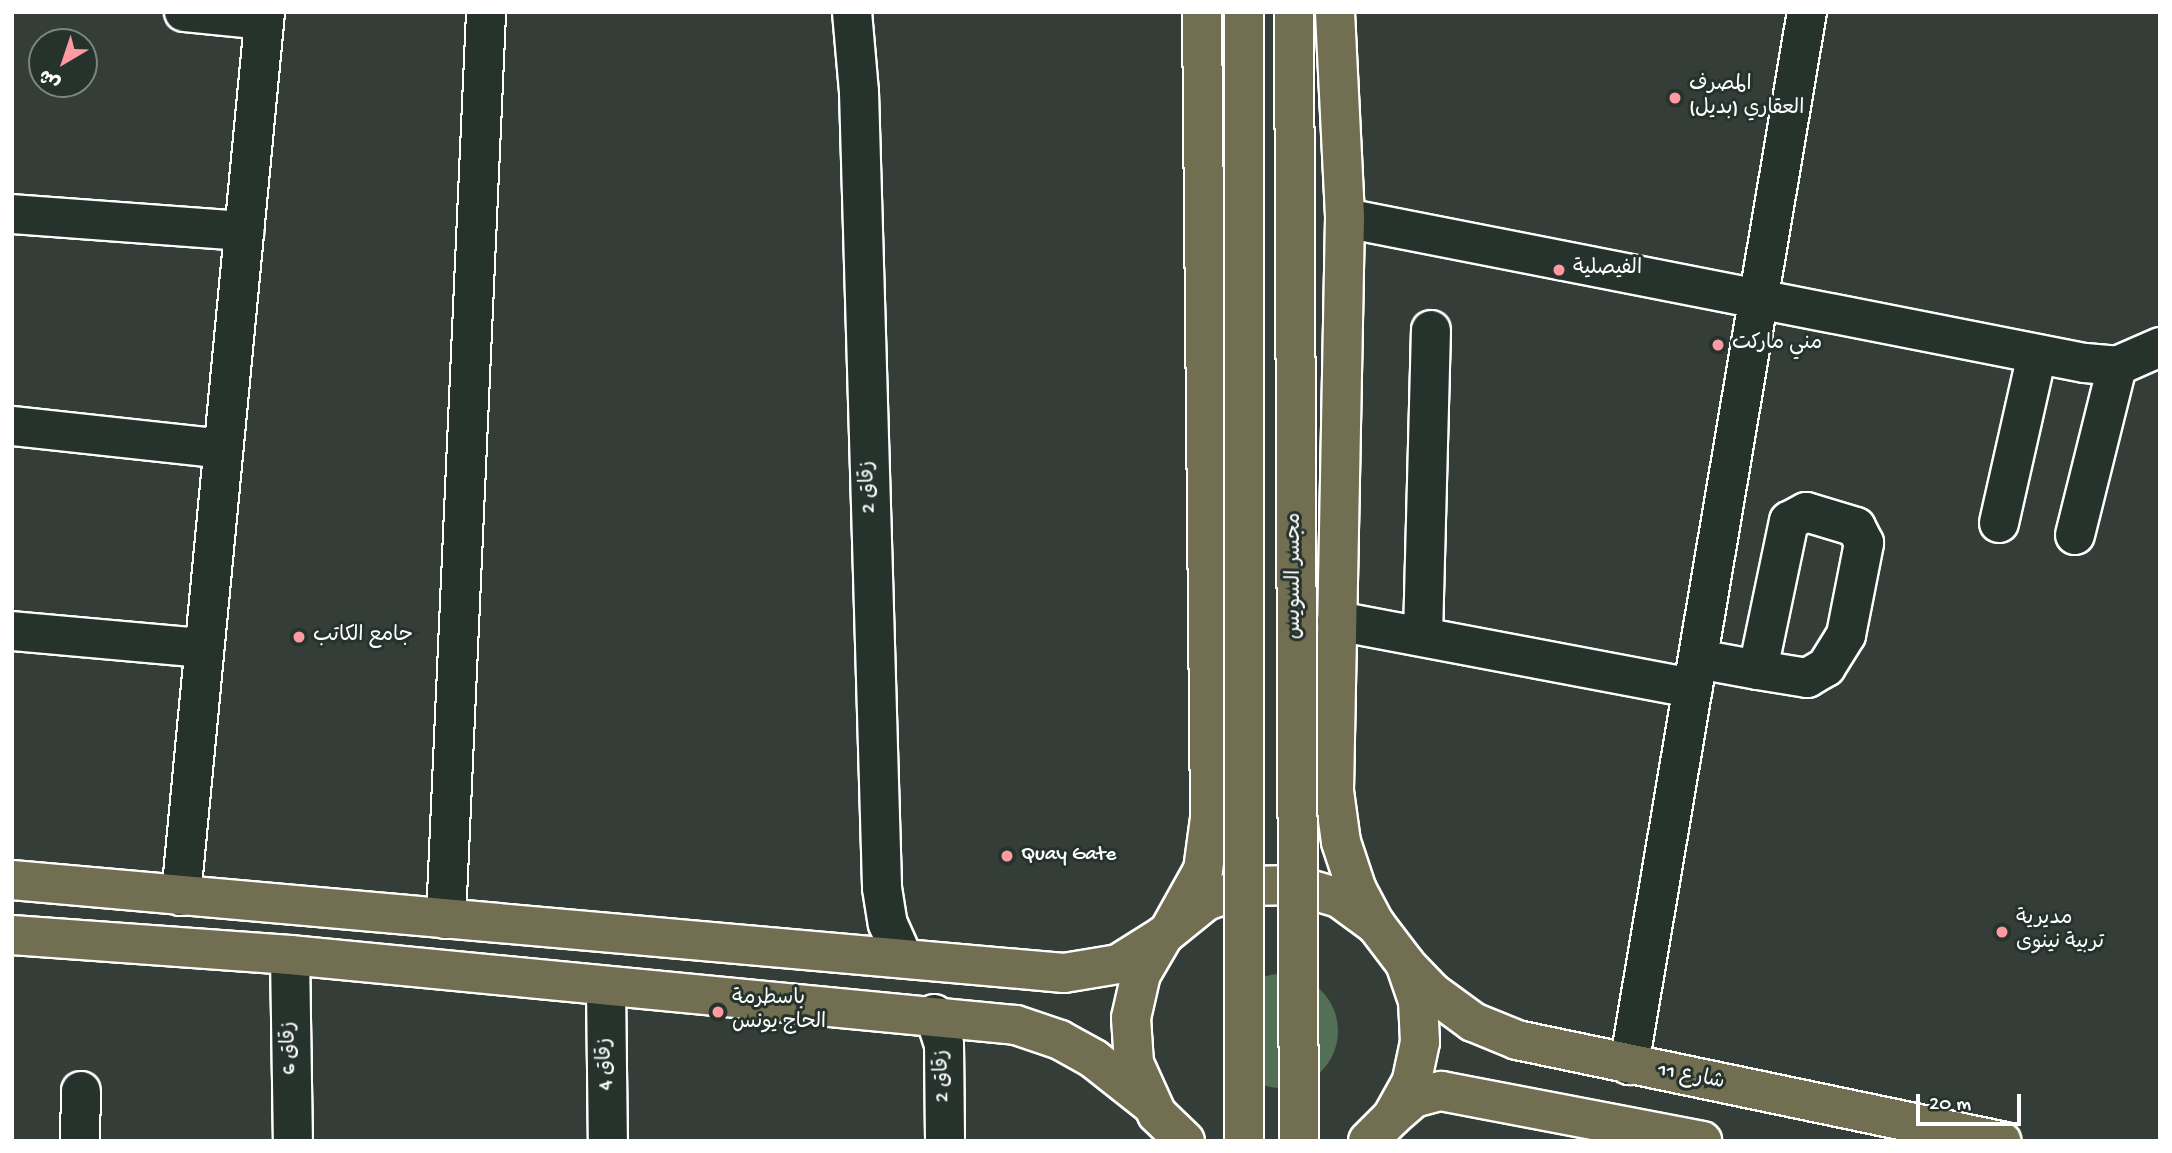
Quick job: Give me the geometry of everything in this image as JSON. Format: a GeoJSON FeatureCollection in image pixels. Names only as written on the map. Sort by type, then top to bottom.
{"type":"FeatureCollection","features":[{"type":"Feature","properties":{"kind":"main road"},"geometry":{"type":"LineString","coordinates":[[1161,1120],[1134,1063],[1131,1017],[1141,974],[1203,870],[1210,818],[1202,12]]}},
{"type":"Feature","properties":{"kind":"main road"},"geometry":{"type":"LineString","coordinates":[[1244,12],[1244,1141]]}},
{"type":"Feature","properties":{"kind":"main road","name":"مجسر السويس"},"geometry":{"type":"LineString","coordinates":[[1294,12],[1299,1141]]}},
{"type":"Feature","properties":{"kind":"main road"},"geometry":{"type":"LineString","coordinates":[[1335,12],[1345,218],[1334,792],[1341,842],[1357,890],[1376,925],[1405,963],[1418,1001],[1420,1042],[1412,1081],[1376,1134]]}},
{"type":"Feature","properties":{"kind":"main road"},"geometry":{"type":"LineString","coordinates":[[12,880],[1092,972],[1144,952],[1206,901],[1249,886],[1295,885],[1339,898],[1376,925]]}},
{"type":"Feature","properties":{"kind":"main road"},"geometry":{"type":"LineString","coordinates":[[12,935],[290,955],[606,987],[934,1014],[1016,1025],[1060,1040],[1185,1141]]}},
{"type":"Feature","properties":{"kind":"main road","name":"شارع 11"},"geometry":{"type":"LineString","coordinates":[[1405,963],[1432,992],[1473,1022],[1517,1040],[2002,1141]]}},
{"type":"Feature","properties":{"kind":"main road"},"geometry":{"type":"LineString","coordinates":[[1376,1134],[1414,1098],[1441,1091],[1627,1134],[1702,1141]]}},
{"type":"Feature","properties":{"kind":"street"},"geometry":{"type":"LineString","coordinates":[[181,895],[264,16],[184,12]]}},
{"type":"Feature","properties":{"kind":"street"},"geometry":{"type":"LineString","coordinates":[[446,919],[486,12]]}},
{"type":"Feature","properties":{"kind":"street","name":"زقاق 2"},"geometry":{"type":"LineString","coordinates":[[852,12],[859,92],[882,888],[888,924],[903,958]]}},
{"type":"Feature","properties":{"kind":"street"},"geometry":{"type":"LineString","coordinates":[[1629,1065],[1807,12]]}},
{"type":"Feature","properties":{"kind":"street"},"geometry":{"type":"LineString","coordinates":[[12,214],[244,231]]}},
{"type":"Feature","properties":{"kind":"street"},"geometry":{"type":"LineString","coordinates":[[1345,218],[2037,354],[2117,366],[2160,347]]}},
{"type":"Feature","properties":{"kind":"street"},"geometry":{"type":"LineString","coordinates":[[1423,635],[1431,330]]}},
{"type":"Feature","properties":{"kind":"street"},"geometry":{"type":"LineString","coordinates":[[1999,523],[2037,354]]}},
{"type":"Feature","properties":{"kind":"street"},"geometry":{"type":"LineString","coordinates":[[2075,535],[2117,366]]}},
{"type":"Feature","properties":{"kind":"street"},"geometry":{"type":"LineString","coordinates":[[12,426],[223,449]]}},
{"type":"Feature","properties":{"kind":"street"},"geometry":{"type":"LineString","coordinates":[[1337,621],[1695,674],[1758,670]]}},
{"type":"Feature","properties":{"kind":"street"},"geometry":{"type":"LineString","coordinates":[[12,631],[204,648]]}},
{"type":"Feature","properties":{"kind":"street","name":"زقاق 6"},"geometry":{"type":"LineString","coordinates":[[290,955],[293,1141]]}},
{"type":"Feature","properties":{"kind":"street","name":"زقاق 4"},"geometry":{"type":"LineString","coordinates":[[606,987],[608,1141]]}},
{"type":"Feature","properties":{"kind":"street","name":"زقاق 2"},"geometry":{"type":"LineString","coordinates":[[934,1014],[944,1044],[945,1141]]}},
{"type":"Feature","properties":{"kind":"street"},"geometry":{"type":"LineString","coordinates":[[80,1141],[81,1091]]}},
{"type":"Feature","properties":{"kind":"green space"},"geometry":{"type":"Polygon","coordinates":[[[1281,974],[1303,978],[1313,983],[1329,999],[1334,1009],[1338,1031],[1334,1053],[1329,1063],[1313,1079],[1303,1084],[1281,1088],[1259,1084],[1249,1079],[1233,1063],[1228,1053],[1224,1031],[1228,1009],[1233,999],[1249,983],[1259,978],[1281,974]]]}},
{"type":"Feature","properties":{"kind":"place","name":"المصرف العقاري (بديل)"},"geometry":{"type":"Point","coordinates":[1675,98]}},
{"type":"Feature","properties":{"kind":"place","name":"الفيصلية"},"geometry":{"type":"Point","coordinates":[1559,270]}},
{"type":"Feature","properties":{"kind":"place","name":"مني ماركت"},"geometry":{"type":"Point","coordinates":[1718,345]}},
{"type":"Feature","properties":{"kind":"place","name":"جامع الكاتب"},"geometry":{"type":"Point","coordinates":[299,637]}},
{"type":"Feature","properties":{"kind":"place","name":"Quay Gate"},"geometry":{"type":"Point","coordinates":[1007,856]}},
{"type":"Feature","properties":{"kind":"place","name":"مديرية تربية نينوى"},"geometry":{"type":"Point","coordinates":[2002,932]}},
{"type":"Feature","properties":{"kind":"place","name":"باسطرمة الحاج يونس"},"geometry":{"type":"Point","coordinates":[718,1012]}}]}
